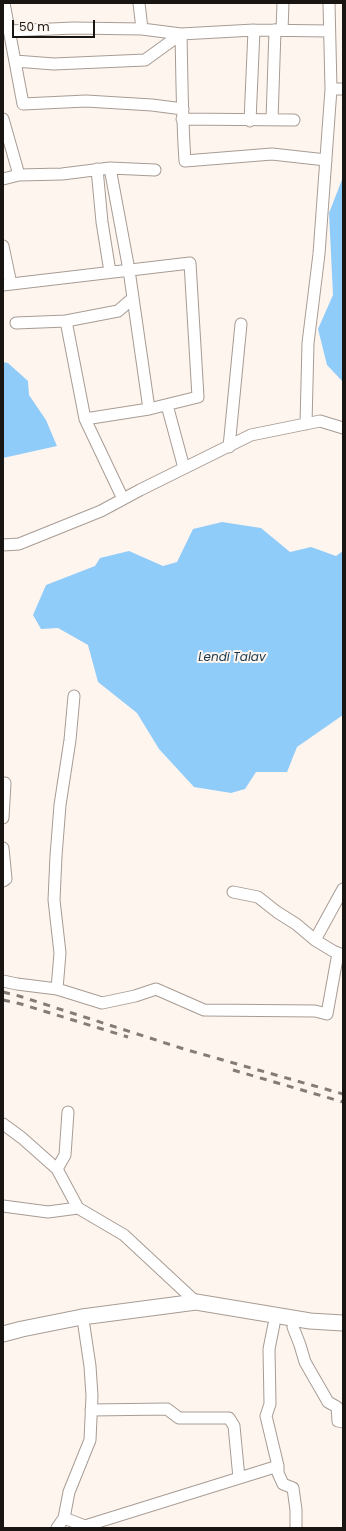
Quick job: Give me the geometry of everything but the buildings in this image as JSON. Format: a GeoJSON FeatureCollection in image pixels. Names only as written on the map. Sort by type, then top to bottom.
{"type":"FeatureCollection","features":[{"type":"Feature","properties":{"kind":"street"},"geometry":{"type":"LineString","coordinates":[[4,3],[23,104],[86,101],[152,105],[182,114],[250,121],[294,120]]}},
{"type":"Feature","properties":{"kind":"street"},"geometry":{"type":"LineString","coordinates":[[139,3],[142,29]]}},
{"type":"Feature","properties":{"kind":"street"},"geometry":{"type":"LineString","coordinates":[[272,120],[278,30],[283,3]]}},
{"type":"Feature","properties":{"kind":"street"},"geometry":{"type":"LineString","coordinates":[[306,424],[308,343],[319,254],[331,89],[329,3]]}},
{"type":"Feature","properties":{"kind":"street"},"geometry":{"type":"LineString","coordinates":[[9,31],[73,28],[142,29],[181,34],[254,30],[330,31]]}},
{"type":"Feature","properties":{"kind":"street"},"geometry":{"type":"LineString","coordinates":[[250,121],[254,30]]}},
{"type":"Feature","properties":{"kind":"street"},"geometry":{"type":"LineString","coordinates":[[14,61],[54,64],[145,60],[181,34]]}},
{"type":"Feature","properties":{"kind":"street"},"geometry":{"type":"LineString","coordinates":[[181,34],[182,114],[185,161],[272,154],[326,160]]}},
{"type":"Feature","properties":{"kind":"street"},"geometry":{"type":"LineString","coordinates":[[331,89],[343,89]]}},
{"type":"Feature","properties":{"kind":"street"},"geometry":{"type":"LineString","coordinates":[[3,119],[19,175]]}},
{"type":"Feature","properties":{"kind":"street"},"geometry":{"type":"LineString","coordinates":[[3,179],[19,175],[62,174],[110,168],[155,170]]}},
{"type":"Feature","properties":{"kind":"street"},"geometry":{"type":"LineString","coordinates":[[110,168],[129,270],[150,409]]}},
{"type":"Feature","properties":{"kind":"street"},"geometry":{"type":"LineString","coordinates":[[97,169],[102,222],[110,272]]}},
{"type":"Feature","properties":{"kind":"street"},"geometry":{"type":"LineString","coordinates":[[3,246],[7,285],[190,263],[198,397],[150,409],[85,419]]}},
{"type":"Feature","properties":{"kind":"street"},"geometry":{"type":"LineString","coordinates":[[16,323],[66,321],[118,311],[133,298]]}},
{"type":"Feature","properties":{"kind":"street"},"geometry":{"type":"LineString","coordinates":[[66,321],[85,419],[123,499]]}},
{"type":"Feature","properties":{"kind":"street"},"geometry":{"type":"LineString","coordinates":[[229,446],[241,324]]}},
{"type":"Feature","properties":{"kind":"street"},"geometry":{"type":"LineString","coordinates":[[167,405],[184,468]]}},
{"type":"Feature","properties":{"kind":"street"},"geometry":{"type":"LineString","coordinates":[[3,545],[19,544],[101,511],[252,435],[320,421],[343,428]]}},
{"type":"Feature","properties":{"kind":"street"},"geometry":{"type":"LineString","coordinates":[[57,989],[60,953],[54,900],[56,856],[60,804],[70,740],[74,696]]}},
{"type":"Feature","properties":{"kind":"street"},"geometry":{"type":"LineString","coordinates":[[3,818],[5,783]]}},
{"type":"Feature","properties":{"kind":"street"},"geometry":{"type":"LineString","coordinates":[[3,848],[6,879],[3,880]]}},
{"type":"Feature","properties":{"kind":"street"},"geometry":{"type":"LineString","coordinates":[[315,940],[343,889]]}},
{"type":"Feature","properties":{"kind":"street"},"geometry":{"type":"LineString","coordinates":[[3,981],[57,989],[102,1003],[135,996],[156,989],[204,1010],[316,1011],[327,1014],[341,954],[315,940],[296,924],[277,912],[258,897],[233,892]]}},
{"type":"Feature","properties":{"kind":"street"},"geometry":{"type":"LineString","coordinates":[[57,1169],[65,1156],[68,1112]]}},
{"type":"Feature","properties":{"kind":"street"},"geometry":{"type":"LineString","coordinates":[[3,1124],[22,1138],[57,1169],[78,1208],[124,1235],[196,1307],[274,1324],[310,1321],[343,1323]]}},
{"type":"Feature","properties":{"kind":"street"},"geometry":{"type":"LineString","coordinates":[[3,1206],[48,1212],[78,1208]]}},
{"type":"Feature","properties":{"kind":"street"},"geometry":{"type":"LineString","coordinates":[[3,1334],[22,1328],[196,1307],[292,1322],[313,1330],[343,1331]]}},
{"type":"Feature","properties":{"kind":"street"},"geometry":{"type":"LineString","coordinates":[[3,1344],[83,1321]]}},
{"type":"Feature","properties":{"kind":"street"},"geometry":{"type":"LineString","coordinates":[[57,1528],[64,1518],[69,1492],[90,1440],[90,1366],[83,1321]]}},
{"type":"Feature","properties":{"kind":"street"},"geometry":{"type":"LineString","coordinates":[[292,1322],[304,1362],[328,1402],[337,1407],[338,1421],[343,1422]]}},
{"type":"Feature","properties":{"kind":"street"},"geometry":{"type":"LineString","coordinates":[[274,1324],[269,1349],[270,1404],[266,1416],[278,1466],[278,1473],[283,1484],[293,1488],[296,1510],[296,1528]]}},
{"type":"Feature","properties":{"kind":"street"},"geometry":{"type":"LineString","coordinates":[[91,1410],[167,1409],[179,1418],[229,1418],[234,1426],[239,1478]]}},
{"type":"Feature","properties":{"kind":"street"},"geometry":{"type":"LineString","coordinates":[[64,1518],[85,1526],[278,1466]]}},
{"type":"Feature","properties":{"kind":"water"},"geometry":{"type":"Polygon","coordinates":[[[343,177],[343,382],[327,365],[318,329],[333,295],[329,213],[343,177]]]}},
{"type":"Feature","properties":{"kind":"water"},"geometry":{"type":"Polygon","coordinates":[[[3,362],[8,363],[28,381],[29,395],[46,420],[57,446],[3,458],[3,362]]]}},
{"type":"Feature","properties":{"kind":"water","name":"Lendi Talav"},"geometry":{"type":"Polygon","coordinates":[[[222,522],[261,528],[290,552],[311,547],[336,556],[343,551],[343,715],[297,747],[287,772],[256,772],[245,789],[231,793],[194,787],[159,749],[137,713],[98,682],[88,645],[58,628],[41,629],[33,615],[46,585],[95,566],[100,558],[129,551],[163,566],[177,562],[193,529],[222,522]]]}},
{"type":"Feature","properties":{"kind":"railway"},"geometry":{"type":"LineString","coordinates":[[3,992],[184,1049],[343,1094]]}},
{"type":"Feature","properties":{"kind":"railway"},"geometry":{"type":"LineString","coordinates":[[3,1000],[21,1004],[128,1037]]}},
{"type":"Feature","properties":{"kind":"railway"},"geometry":{"type":"LineString","coordinates":[[233,1070],[343,1102]]}}]}
